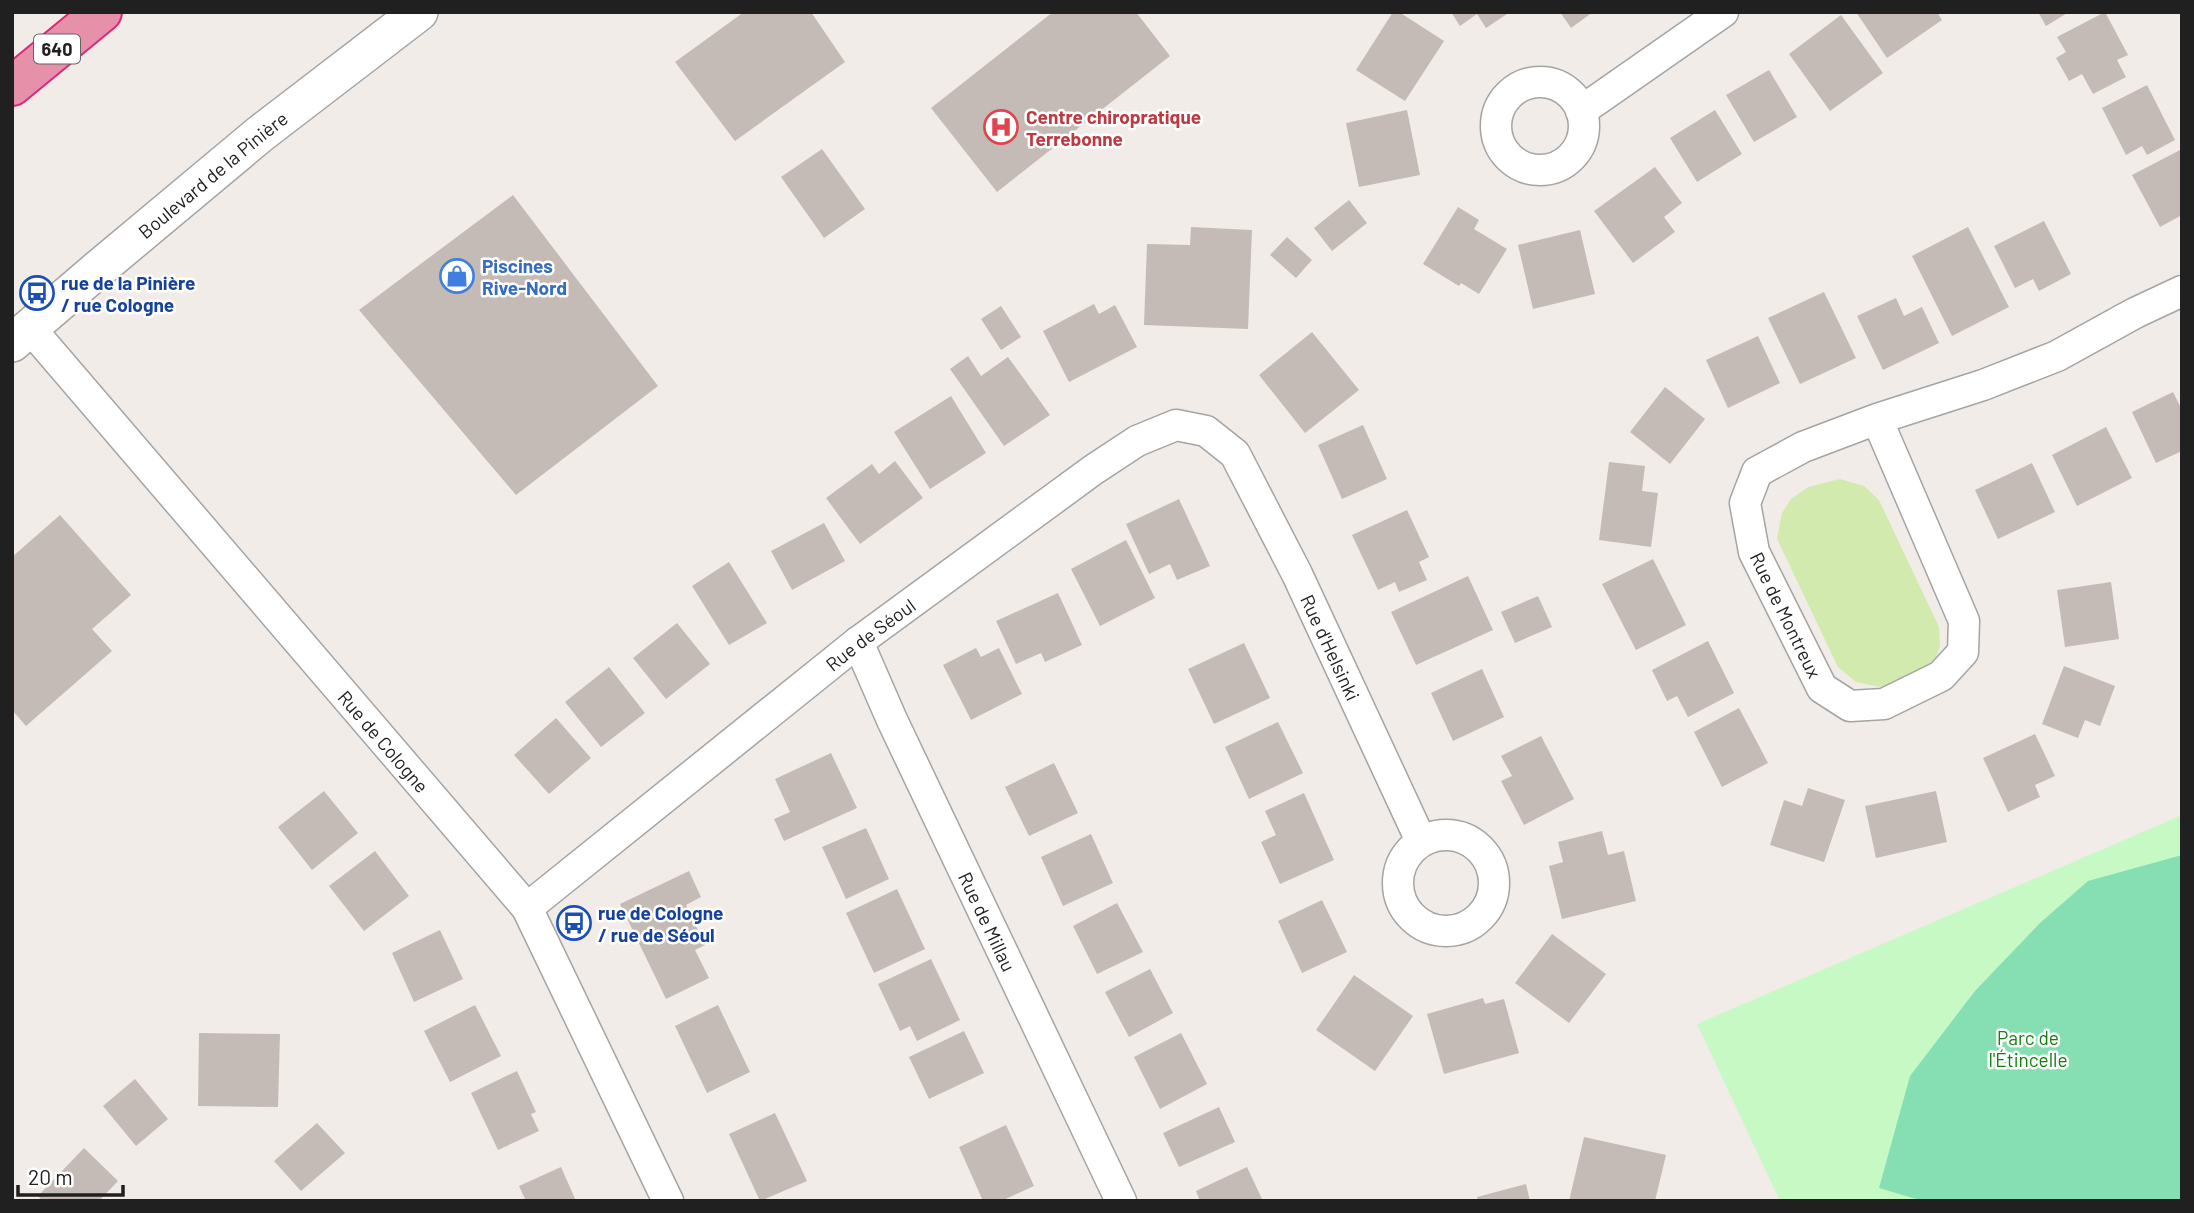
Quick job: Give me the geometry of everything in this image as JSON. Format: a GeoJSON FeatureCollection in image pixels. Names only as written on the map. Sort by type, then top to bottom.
{"type":"FeatureCollection","features":[{"type":"Feature","properties":{"kind":"highway","name":"640"},"geometry":{"type":"LineString","coordinates":[[12,86],[102,12]]}},
{"type":"Feature","properties":{"kind":"street","name":"Boulevard de la Pinière"},"geometry":{"type":"LineString","coordinates":[[21,335],[261,134],[419,12]]}},
{"type":"Feature","properties":{"kind":"street"},"geometry":{"type":"LineString","coordinates":[[1581,111],[1723,12]]}},
{"type":"Feature","properties":{"kind":"street","name":"Rue de Montreux"},"geometry":{"type":"LineString","coordinates":[[1877,419],[1964,621],[1963,652],[1941,676],[1884,704],[1850,706],[1822,688],[1754,552],[1745,503],[1757,472],[1803,447],[1877,419],[1983,385],[2057,356],[2135,313],[2182,291]]}},
{"type":"Feature","properties":{"kind":"street","name":"Rue de Cologne"},"geometry":{"type":"LineString","coordinates":[[21,335],[527,908],[668,1201]]}},
{"type":"Feature","properties":{"kind":"street","name":"Rue de Séoul"},"geometry":{"type":"LineString","coordinates":[[527,908],[858,642],[1093,470],[1138,441],[1176,425],[1206,431],[1234,454]]}},
{"type":"Feature","properties":{"kind":"street","name":"Rue d'Helsinki"},"geometry":{"type":"LineString","coordinates":[[1234,454],[1297,574],[1421,841]]}},
{"type":"Feature","properties":{"kind":"street","name":"Rue de Millau"},"geometry":{"type":"LineString","coordinates":[[858,642],[892,720],[1121,1201]]}},
{"type":"Feature","properties":{"kind":"green space"},"geometry":{"type":"Polygon","coordinates":[[[1840,479],[1864,486],[1879,500],[1939,627],[1940,646],[1934,663],[1917,678],[1880,687],[1856,682],[1838,667],[1777,539],[1782,513],[1791,499],[1808,487],[1840,479]]]}},
{"type":"Feature","properties":{"kind":"green space","name":"Parc de l'Étincelle"},"geometry":{"type":"Polygon","coordinates":[[[2182,815],[2182,1201],[1780,1201],[1697,1024],[2182,815]]]}},
{"type":"Feature","properties":{"kind":"green space"},"geometry":{"type":"Polygon","coordinates":[[[2182,855],[2182,1201],[1923,1201],[1879,1188],[1910,1076],[1975,991],[2040,923],[2088,881],[2182,855]]]}},
{"type":"Feature","properties":{"kind":"building"},"geometry":{"type":"Polygon","coordinates":[[[744,12],[811,12],[845,62],[735,141],[675,62],[744,12]]]}},
{"type":"Feature","properties":{"kind":"building"},"geometry":{"type":"Polygon","coordinates":[[[1053,12],[1136,12],[1170,56],[997,192],[931,108],[1053,12]]]}},
{"type":"Feature","properties":{"kind":"building"},"geometry":{"type":"Polygon","coordinates":[[[1393,12],[1399,12],[1444,41],[1405,101],[1356,70],[1393,12]]]}},
{"type":"Feature","properties":{"kind":"building"},"geometry":{"type":"Polygon","coordinates":[[[1451,12],[1510,12],[1486,28],[1477,14],[1460,26],[1451,12]]]}},
{"type":"Feature","properties":{"kind":"building"},"geometry":{"type":"Polygon","coordinates":[[[1560,12],[1593,12],[1571,28],[1560,12]]]}},
{"type":"Feature","properties":{"kind":"building"},"geometry":{"type":"Polygon","coordinates":[[[1856,12],[1937,12],[1942,20],[1887,58],[1856,12]]]}},
{"type":"Feature","properties":{"kind":"building"},"geometry":{"type":"Polygon","coordinates":[[[2038,12],[2069,12],[2046,26],[2038,12]]]}},
{"type":"Feature","properties":{"kind":"building"},"geometry":{"type":"Polygon","coordinates":[[[2105,12],[2128,55],[2117,60],[2126,77],[2093,94],[2082,74],[2069,81],[2056,58],[2066,52],[2057,37],[2105,12]]]}},
{"type":"Feature","properties":{"kind":"building"},"geometry":{"type":"Polygon","coordinates":[[[1841,15],[1883,73],[1830,111],[1789,54],[1841,15]]]}},
{"type":"Feature","properties":{"kind":"building"},"geometry":{"type":"Polygon","coordinates":[[[1769,70],[1797,117],[1754,142],[1726,95],[1769,70]]]}},
{"type":"Feature","properties":{"kind":"building"},"geometry":{"type":"Polygon","coordinates":[[[2147,85],[2175,140],[2147,155],[2142,146],[2126,155],[2102,108],[2147,85]]]}},
{"type":"Feature","properties":{"kind":"building"},"geometry":{"type":"Polygon","coordinates":[[[1407,110],[1420,175],[1359,187],[1346,123],[1407,110]]]}},
{"type":"Feature","properties":{"kind":"building"},"geometry":{"type":"Polygon","coordinates":[[[1715,110],[1742,154],[1697,182],[1670,138],[1715,110]]]}},
{"type":"Feature","properties":{"kind":"building"},"geometry":{"type":"Polygon","coordinates":[[[822,149],[865,209],[824,238],[781,177],[822,149]]]}},
{"type":"Feature","properties":{"kind":"building"},"geometry":{"type":"Polygon","coordinates":[[[2182,149],[2182,215],[2160,227],[2132,175],[2182,149]]]}},
{"type":"Feature","properties":{"kind":"building"},"geometry":{"type":"Polygon","coordinates":[[[1655,167],[1682,203],[1664,217],[1675,232],[1633,263],[1594,211],[1655,167]]]}},
{"type":"Feature","properties":{"kind":"building"},"geometry":{"type":"Polygon","coordinates":[[[513,195],[658,386],[516,495],[359,310],[513,195]]]}},
{"type":"Feature","properties":{"kind":"building"},"geometry":{"type":"Polygon","coordinates":[[[1349,200],[1367,223],[1332,251],[1314,228],[1349,200]]]}},
{"type":"Feature","properties":{"kind":"building"},"geometry":{"type":"Polygon","coordinates":[[[1458,207],[1479,220],[1474,229],[1507,249],[1479,294],[1461,283],[1459,286],[1423,264],[1458,207]]]}},
{"type":"Feature","properties":{"kind":"building"},"geometry":{"type":"Polygon","coordinates":[[[2044,221],[2071,274],[2039,291],[2033,279],[2015,288],[1994,246],[2044,221]]]}},
{"type":"Feature","properties":{"kind":"building"},"geometry":{"type":"Polygon","coordinates":[[[1191,227],[1252,230],[1248,329],[1144,325],[1147,244],[1190,245],[1191,227]]]}},
{"type":"Feature","properties":{"kind":"building"},"geometry":{"type":"Polygon","coordinates":[[[1968,227],[2009,307],[1952,336],[1912,256],[1968,227]]]}},
{"type":"Feature","properties":{"kind":"building"},"geometry":{"type":"Polygon","coordinates":[[[1580,230],[1595,294],[1533,309],[1518,245],[1580,230]]]}},
{"type":"Feature","properties":{"kind":"building"},"geometry":{"type":"Polygon","coordinates":[[[1287,237],[1312,260],[1296,278],[1270,255],[1287,237]]]}},
{"type":"Feature","properties":{"kind":"building"},"geometry":{"type":"Polygon","coordinates":[[[1824,292],[1856,358],[1800,384],[1768,318],[1824,292]]]}},
{"type":"Feature","properties":{"kind":"building"},"geometry":{"type":"Polygon","coordinates":[[[1896,298],[1904,316],[1922,307],[1939,343],[1883,370],[1857,316],[1896,298]]]}},
{"type":"Feature","properties":{"kind":"building"},"geometry":{"type":"Polygon","coordinates":[[[1094,304],[1099,314],[1115,305],[1137,347],[1069,382],[1043,331],[1094,304]]]}},
{"type":"Feature","properties":{"kind":"building"},"geometry":{"type":"Polygon","coordinates":[[[1001,306],[1021,337],[1001,350],[981,319],[1001,306]]]}},
{"type":"Feature","properties":{"kind":"building"},"geometry":{"type":"Polygon","coordinates":[[[1312,332],[1359,390],[1305,433],[1259,375],[1312,332]]]}},
{"type":"Feature","properties":{"kind":"building"},"geometry":{"type":"Polygon","coordinates":[[[1758,336],[1780,383],[1728,408],[1706,360],[1758,336]]]}},
{"type":"Feature","properties":{"kind":"building"},"geometry":{"type":"Polygon","coordinates":[[[968,356],[981,376],[1008,357],[1050,415],[1004,446],[950,369],[968,356]]]}},
{"type":"Feature","properties":{"kind":"building"},"geometry":{"type":"Polygon","coordinates":[[[1665,387],[1705,419],[1670,464],[1630,432],[1665,387]]]}},
{"type":"Feature","properties":{"kind":"building"},"geometry":{"type":"Polygon","coordinates":[[[2173,392],[2182,410],[2182,451],[2156,463],[2132,412],[2173,392]]]}},
{"type":"Feature","properties":{"kind":"building"},"geometry":{"type":"Polygon","coordinates":[[[951,396],[986,453],[930,489],[894,432],[951,396]]]}},
{"type":"Feature","properties":{"kind":"building"},"geometry":{"type":"Polygon","coordinates":[[[1363,425],[1387,479],[1342,499],[1318,445],[1363,425]]]}},
{"type":"Feature","properties":{"kind":"building"},"geometry":{"type":"Polygon","coordinates":[[[2106,427],[2132,478],[2077,506],[2052,455],[2106,427]]]}},
{"type":"Feature","properties":{"kind":"building"},"geometry":{"type":"Polygon","coordinates":[[[895,461],[923,498],[860,544],[826,498],[872,464],[879,474],[895,461]]]}},
{"type":"Feature","properties":{"kind":"building"},"geometry":{"type":"Polygon","coordinates":[[[1609,462],[1645,466],[1642,491],[1658,493],[1651,547],[1599,540],[1609,462]]]}},
{"type":"Feature","properties":{"kind":"building"},"geometry":{"type":"Polygon","coordinates":[[[2032,463],[2055,512],[1998,539],[1975,490],[2032,463]]]}},
{"type":"Feature","properties":{"kind":"building"},"geometry":{"type":"Polygon","coordinates":[[[1179,499],[1210,566],[1177,580],[1170,564],[1149,574],[1126,524],[1179,499]]]}},
{"type":"Feature","properties":{"kind":"building"},"geometry":{"type":"Polygon","coordinates":[[[1407,510],[1429,557],[1419,562],[1427,580],[1399,592],[1395,582],[1378,590],[1352,535],[1407,510]]]}},
{"type":"Feature","properties":{"kind":"building"},"geometry":{"type":"Polygon","coordinates":[[[60,515],[131,595],[92,629],[112,651],[26,726],[12,710],[12,557],[60,515]]]}},
{"type":"Feature","properties":{"kind":"building"},"geometry":{"type":"Polygon","coordinates":[[[824,523],[845,561],[792,590],[771,551],[824,523]]]}},
{"type":"Feature","properties":{"kind":"building"},"geometry":{"type":"Polygon","coordinates":[[[1126,540],[1155,598],[1100,626],[1071,569],[1126,540]]]}},
{"type":"Feature","properties":{"kind":"building"},"geometry":{"type":"Polygon","coordinates":[[[1653,559],[1686,625],[1636,650],[1602,584],[1653,559]]]}},
{"type":"Feature","properties":{"kind":"building"},"geometry":{"type":"Polygon","coordinates":[[[729,562],[767,623],[729,645],[692,586],[729,562]]]}},
{"type":"Feature","properties":{"kind":"building"},"geometry":{"type":"Polygon","coordinates":[[[1468,576],[1493,630],[1416,665],[1391,612],[1468,576]]]}},
{"type":"Feature","properties":{"kind":"building"},"geometry":{"type":"Polygon","coordinates":[[[2111,582],[2119,639],[2065,647],[2057,590],[2111,582]]]}},
{"type":"Feature","properties":{"kind":"building"},"geometry":{"type":"Polygon","coordinates":[[[1058,593],[1082,645],[1045,662],[1041,653],[1016,664],[996,621],[1058,593]]]}},
{"type":"Feature","properties":{"kind":"building"},"geometry":{"type":"Polygon","coordinates":[[[1538,596],[1552,627],[1515,643],[1501,612],[1538,596]]]}},
{"type":"Feature","properties":{"kind":"building"},"geometry":{"type":"Polygon","coordinates":[[[677,623],[710,664],[666,699],[633,658],[677,623]]]}},
{"type":"Feature","properties":{"kind":"building"},"geometry":{"type":"Polygon","coordinates":[[[1708,641],[1734,693],[1688,717],[1677,696],[1667,701],[1652,670],[1708,641]]]}},
{"type":"Feature","properties":{"kind":"building"},"geometry":{"type":"Polygon","coordinates":[[[1244,643],[1270,698],[1214,724],[1188,669],[1244,643]]]}},
{"type":"Feature","properties":{"kind":"building"},"geometry":{"type":"Polygon","coordinates":[[[976,648],[981,657],[999,648],[1022,694],[971,720],[943,665],[976,648]]]}},
{"type":"Feature","properties":{"kind":"building"},"geometry":{"type":"Polygon","coordinates":[[[2064,666],[2115,686],[2100,726],[2085,720],[2078,738],[2042,724],[2064,666]]]}},
{"type":"Feature","properties":{"kind":"building"},"geometry":{"type":"Polygon","coordinates":[[[609,667],[645,713],[601,747],[565,702],[609,667]]]}},
{"type":"Feature","properties":{"kind":"building"},"geometry":{"type":"Polygon","coordinates":[[[1482,669],[1504,717],[1453,741],[1431,693],[1482,669]]]}},
{"type":"Feature","properties":{"kind":"building"},"geometry":{"type":"Polygon","coordinates":[[[1739,708],[1768,763],[1722,787],[1694,732],[1739,708]]]}},
{"type":"Feature","properties":{"kind":"building"},"geometry":{"type":"Polygon","coordinates":[[[556,718],[591,758],[549,794],[514,755],[556,718]]]}},
{"type":"Feature","properties":{"kind":"building"},"geometry":{"type":"Polygon","coordinates":[[[1278,722],[1303,773],[1249,799],[1225,747],[1278,722]]]}},
{"type":"Feature","properties":{"kind":"building"},"geometry":{"type":"Polygon","coordinates":[[[2035,734],[2055,776],[2035,785],[2040,797],[2008,812],[1983,758],[2035,734]]]}},
{"type":"Feature","properties":{"kind":"building"},"geometry":{"type":"Polygon","coordinates":[[[1541,736],[1574,799],[1524,825],[1501,781],[1512,776],[1501,756],[1541,736]]]}},
{"type":"Feature","properties":{"kind":"building"},"geometry":{"type":"Polygon","coordinates":[[[831,753],[857,808],[784,841],[774,819],[790,812],[775,779],[831,753]]]}},
{"type":"Feature","properties":{"kind":"building"},"geometry":{"type":"Polygon","coordinates":[[[1054,763],[1078,813],[1029,836],[1005,787],[1054,763]]]}},
{"type":"Feature","properties":{"kind":"building"},"geometry":{"type":"Polygon","coordinates":[[[1808,788],[1845,800],[1824,862],[1770,845],[1784,800],[1802,806],[1808,788]]]}},
{"type":"Feature","properties":{"kind":"building"},"geometry":{"type":"Polygon","coordinates":[[[324,791],[358,833],[312,870],[278,827],[324,791]]]}},
{"type":"Feature","properties":{"kind":"building"},"geometry":{"type":"Polygon","coordinates":[[[1936,791],[1947,842],[1876,858],[1865,806],[1936,791]]]}},
{"type":"Feature","properties":{"kind":"building"},"geometry":{"type":"Polygon","coordinates":[[[1304,793],[1334,860],[1280,884],[1261,842],[1276,835],[1265,811],[1304,793]]]}},
{"type":"Feature","properties":{"kind":"building"},"geometry":{"type":"Polygon","coordinates":[[[866,828],[889,879],[846,899],[822,847],[866,828]]]}},
{"type":"Feature","properties":{"kind":"building"},"geometry":{"type":"Polygon","coordinates":[[[1602,831],[1608,855],[1624,851],[1636,901],[1562,919],[1549,866],[1563,862],[1558,842],[1602,831]]]}},
{"type":"Feature","properties":{"kind":"building"},"geometry":{"type":"Polygon","coordinates":[[[1091,834],[1113,883],[1063,906],[1041,857],[1091,834]]]}},
{"type":"Feature","properties":{"kind":"building"},"geometry":{"type":"Polygon","coordinates":[[[375,851],[409,896],[364,931],[329,886],[375,851]]]}},
{"type":"Feature","properties":{"kind":"building"},"geometry":{"type":"Polygon","coordinates":[[[689,871],[701,897],[686,905],[705,945],[695,950],[709,978],[666,999],[620,904],[689,871]]]}},
{"type":"Feature","properties":{"kind":"building"},"geometry":{"type":"Polygon","coordinates":[[[897,889],[925,949],[874,973],[846,913],[897,889]]]}},
{"type":"Feature","properties":{"kind":"building"},"geometry":{"type":"Polygon","coordinates":[[[1322,900],[1347,952],[1302,973],[1278,921],[1322,900]]]}},
{"type":"Feature","properties":{"kind":"building"},"geometry":{"type":"Polygon","coordinates":[[[1117,903],[1143,952],[1097,974],[1073,926],[1117,903]]]}},
{"type":"Feature","properties":{"kind":"building"},"geometry":{"type":"Polygon","coordinates":[[[440,930],[463,979],[414,1002],[392,953],[440,930]]]}},
{"type":"Feature","properties":{"kind":"building"},"geometry":{"type":"Polygon","coordinates":[[[1552,934],[1606,974],[1569,1023],[1515,983],[1552,934]]]}},
{"type":"Feature","properties":{"kind":"building"},"geometry":{"type":"Polygon","coordinates":[[[931,959],[960,1020],[917,1041],[910,1026],[900,1031],[878,984],[931,959]]]}},
{"type":"Feature","properties":{"kind":"building"},"geometry":{"type":"Polygon","coordinates":[[[1150,969],[1173,1013],[1129,1037],[1105,992],[1150,969]]]}},
{"type":"Feature","properties":{"kind":"building"},"geometry":{"type":"Polygon","coordinates":[[[1354,975],[1413,1016],[1375,1071],[1316,1030],[1354,975]]]}},
{"type":"Feature","properties":{"kind":"building"},"geometry":{"type":"Polygon","coordinates":[[[1483,998],[1485,1004],[1504,999],[1519,1053],[1444,1074],[1427,1014],[1483,998]]]}},
{"type":"Feature","properties":{"kind":"building"},"geometry":{"type":"Polygon","coordinates":[[[475,1005],[501,1056],[450,1082],[424,1031],[475,1005]]]}},
{"type":"Feature","properties":{"kind":"building"},"geometry":{"type":"Polygon","coordinates":[[[718,1005],[750,1072],[707,1093],[675,1026],[718,1005]]]}},
{"type":"Feature","properties":{"kind":"building"},"geometry":{"type":"Polygon","coordinates":[[[964,1031],[984,1073],[929,1099],[909,1057],[964,1031]]]}},
{"type":"Feature","properties":{"kind":"building"},"geometry":{"type":"Polygon","coordinates":[[[199,1033],[280,1034],[278,1107],[198,1106],[199,1033]]]}},
{"type":"Feature","properties":{"kind":"building"},"geometry":{"type":"Polygon","coordinates":[[[1181,1033],[1207,1084],[1160,1109],[1134,1057],[1181,1033]]]}},
{"type":"Feature","properties":{"kind":"building"},"geometry":{"type":"Polygon","coordinates":[[[517,1071],[536,1112],[531,1114],[539,1131],[498,1150],[471,1093],[517,1071]]]}},
{"type":"Feature","properties":{"kind":"building"},"geometry":{"type":"Polygon","coordinates":[[[135,1079],[168,1119],[136,1146],[103,1106],[135,1079]]]}},
{"type":"Feature","properties":{"kind":"building"},"geometry":{"type":"Polygon","coordinates":[[[1219,1107],[1235,1142],[1179,1167],[1163,1133],[1219,1107]]]}},
{"type":"Feature","properties":{"kind":"building"},"geometry":{"type":"Polygon","coordinates":[[[775,1113],[807,1181],[760,1201],[729,1134],[775,1113]]]}},
{"type":"Feature","properties":{"kind":"building"},"geometry":{"type":"Polygon","coordinates":[[[317,1123],[345,1153],[301,1191],[274,1161],[317,1123]]]}},
{"type":"Feature","properties":{"kind":"building"},"geometry":{"type":"Polygon","coordinates":[[[1006,1125],[1034,1186],[1001,1201],[983,1201],[959,1147],[1006,1125]]]}},
{"type":"Feature","properties":{"kind":"building"},"geometry":{"type":"Polygon","coordinates":[[[1584,1137],[1666,1155],[1655,1201],[1569,1201],[1584,1137]]]}},
{"type":"Feature","properties":{"kind":"building"},"geometry":{"type":"Polygon","coordinates":[[[84,1148],[118,1181],[99,1201],[42,1201],[38,1196],[84,1148]]]}},
{"type":"Feature","properties":{"kind":"building"},"geometry":{"type":"Polygon","coordinates":[[[561,1167],[576,1201],[526,1201],[519,1186],[561,1167]]]}},
{"type":"Feature","properties":{"kind":"building"},"geometry":{"type":"Polygon","coordinates":[[[1247,1167],[1263,1201],[1200,1201],[1196,1191],[1247,1167]]]}},
{"type":"Feature","properties":{"kind":"building"},"geometry":{"type":"Polygon","coordinates":[[[1526,1184],[1530,1201],[1478,1201],[1477,1197],[1526,1184]]]}},
{"type":"Feature","properties":{"kind":"place","name":"Centre chiropratique Terrebonne"},"geometry":{"type":"Point","coordinates":[1001,127]}},
{"type":"Feature","properties":{"kind":"place","name":"Piscines Rive-Nord"},"geometry":{"type":"Point","coordinates":[457,276]}},
{"type":"Feature","properties":{"kind":"place","name":"rue de la Pinière / rue Cologne"},"geometry":{"type":"Point","coordinates":[37,293]}},
{"type":"Feature","properties":{"kind":"place","name":"rue de Cologne / rue de Séoul"},"geometry":{"type":"Point","coordinates":[574,923]}}]}
